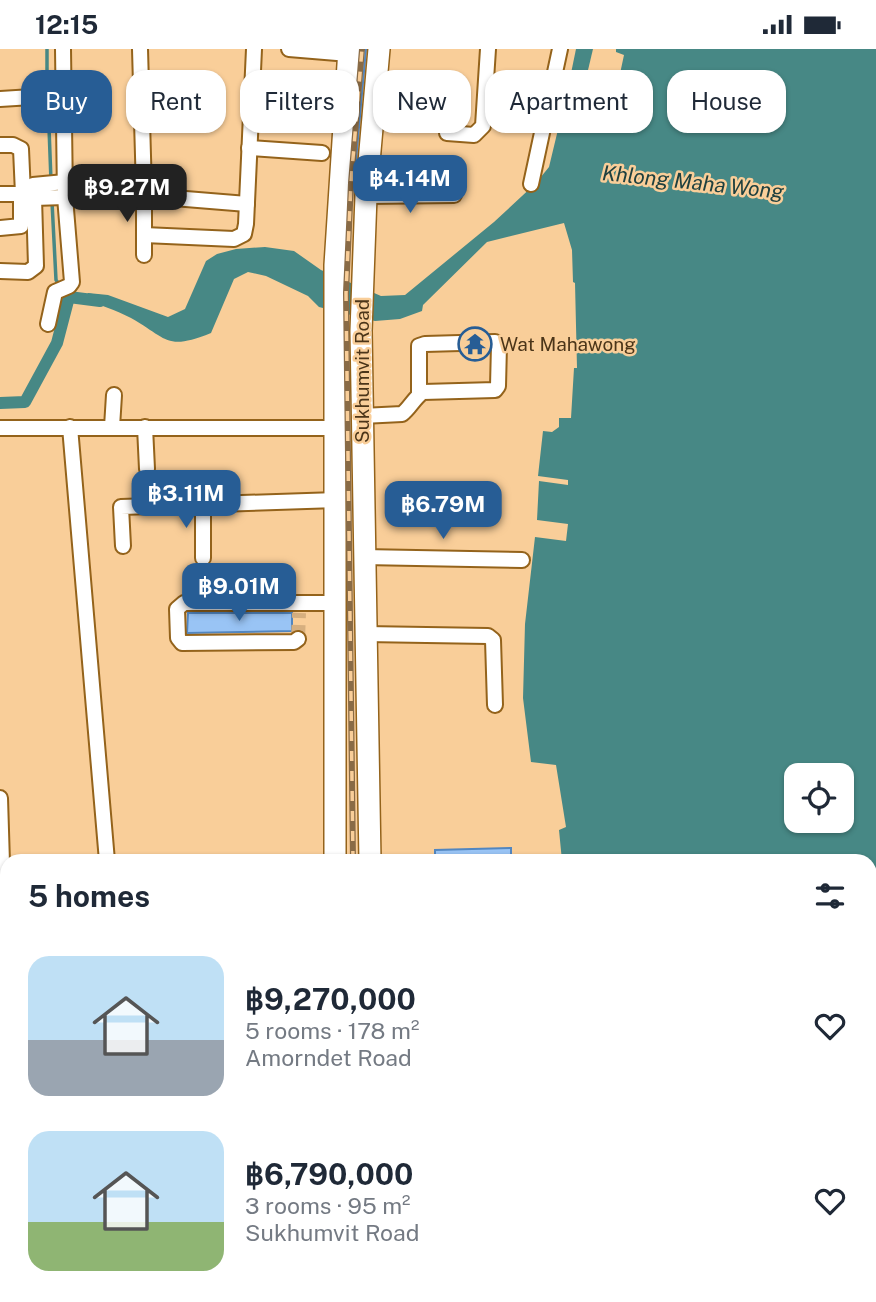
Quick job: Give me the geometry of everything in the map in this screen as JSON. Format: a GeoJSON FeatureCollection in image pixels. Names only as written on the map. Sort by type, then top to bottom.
{"type":"FeatureCollection","features":[{"type":"Feature","properties":{"kind":"highway","name":"Sukhumvit Road"},"geometry":{"type":"LineString","coordinates":[[370,854],[362,390],[365,204],[379,49]]}},
{"type":"Feature","properties":{"kind":"highway","name":"Sukhumvit Road"},"geometry":{"type":"LineString","coordinates":[[335,854],[335,265],[349,52]]}},
{"type":"Feature","properties":{"kind":"highway"},"geometry":{"type":"LineString","coordinates":[[335,737],[367,737]]}},
{"type":"Feature","properties":{"kind":"street"},"geometry":{"type":"LineString","coordinates":[[59,70],[63,49]]}},
{"type":"Feature","properties":{"kind":"street"},"geometry":{"type":"LineString","coordinates":[[141,49],[145,255]]}},
{"type":"Feature","properties":{"kind":"street"},"geometry":{"type":"LineString","coordinates":[[144,235],[239,238],[244,234],[254,49]]}},
{"type":"Feature","properties":{"kind":"street"},"geometry":{"type":"LineString","coordinates":[[289,49],[349,52]]}},
{"type":"Feature","properties":{"kind":"street"},"geometry":{"type":"LineString","coordinates":[[447,133],[474,135],[483,126],[488,49]]}},
{"type":"Feature","properties":{"kind":"street"},"geometry":{"type":"LineString","coordinates":[[531,184],[560,49]]}},
{"type":"Feature","properties":{"kind":"street"},"geometry":{"type":"LineString","coordinates":[[0,99],[21,98]]}},
{"type":"Feature","properties":{"kind":"street"},"geometry":{"type":"LineString","coordinates":[[0,271],[28,272],[37,264],[50,133]]}},
{"type":"Feature","properties":{"kind":"street"},"geometry":{"type":"LineString","coordinates":[[0,145],[13,145],[21,149],[45,192],[72,282],[55,292],[47,324]]}},
{"type":"Feature","properties":{"kind":"street"},"geometry":{"type":"LineString","coordinates":[[249,148],[321,153]]}},
{"type":"Feature","properties":{"kind":"street"},"geometry":{"type":"LineString","coordinates":[[144,191],[149,196],[247,204]]}},
{"type":"Feature","properties":{"kind":"street"},"geometry":{"type":"LineString","coordinates":[[0,194],[45,192]]}},
{"type":"Feature","properties":{"kind":"street"},"geometry":{"type":"LineString","coordinates":[[0,228],[21,226],[45,192]]}},
{"type":"Feature","properties":{"kind":"street"},"geometry":{"type":"LineString","coordinates":[[365,204],[454,195]]}},
{"type":"Feature","properties":{"kind":"street"},"geometry":{"type":"LineString","coordinates":[[362,417],[402,414],[423,392],[495,390],[498,386],[499,345],[495,342],[419,346],[419,394]]}},
{"type":"Feature","properties":{"kind":"street"},"geometry":{"type":"LineString","coordinates":[[112,427],[114,395]]}},
{"type":"Feature","properties":{"kind":"street"},"geometry":{"type":"LineString","coordinates":[[70,427],[106,854]]}},
{"type":"Feature","properties":{"kind":"street"},"geometry":{"type":"LineString","coordinates":[[145,427],[147,469]]}},
{"type":"Feature","properties":{"kind":"street"},"geometry":{"type":"LineString","coordinates":[[0,428],[337,428]]}},
{"type":"Feature","properties":{"kind":"street"},"geometry":{"type":"LineString","coordinates":[[123,546],[121,507],[337,500]]}},
{"type":"Feature","properties":{"kind":"street"},"geometry":{"type":"LineString","coordinates":[[203,558],[204,503]]}},
{"type":"Feature","properties":{"kind":"street"},"geometry":{"type":"LineString","coordinates":[[363,558],[522,560]]}},
{"type":"Feature","properties":{"kind":"street"},"geometry":{"type":"LineString","coordinates":[[187,594],[336,599]]}},
{"type":"Feature","properties":{"kind":"street"},"geometry":{"type":"LineString","coordinates":[[298,639],[294,642],[182,643],[178,638],[177,609],[184,603],[299,608],[336,599]]}},
{"type":"Feature","properties":{"kind":"street"},"geometry":{"type":"LineString","coordinates":[[365,634],[488,636],[493,641],[495,705]]}},
{"type":"Feature","properties":{"kind":"street"},"geometry":{"type":"LineString","coordinates":[[0,798],[1,854]]}},
{"type":"Feature","properties":{"kind":"water"},"geometry":{"type":"Polygon","coordinates":[[[576,49],[593,49],[588,70],[572,70],[576,49]]]}},
{"type":"Feature","properties":{"kind":"water"},"geometry":{"type":"Polygon","coordinates":[[[616,49],[876,49],[876,854],[561,854],[559,830],[566,827],[556,765],[531,762],[523,698],[525,624],[535,537],[566,541],[568,524],[537,520],[539,481],[568,485],[568,480],[538,476],[543,431],[552,432],[559,427],[559,418],[571,418],[574,368],[577,368],[575,283],[572,250],[564,223],[487,242],[423,305],[422,311],[400,319],[375,321],[319,307],[308,296],[266,276],[248,272],[234,279],[211,333],[185,341],[168,340],[125,315],[84,299],[88,293],[108,295],[168,317],[185,309],[206,261],[217,254],[236,249],[265,247],[294,251],[321,270],[381,296],[405,295],[494,222],[536,183],[549,167],[557,133],[653,133],[653,70],[621,70],[624,55],[616,52],[616,49]]]}},
{"type":"Feature","properties":{"kind":"building"},"geometry":{"type":"Polygon","coordinates":[[[362,49],[366,49],[359,127],[362,49]]]}},
{"type":"Feature","properties":{"kind":"building"},"geometry":{"type":"Polygon","coordinates":[[[356,133],[358,133],[354,183],[356,133]]]}},
{"type":"Feature","properties":{"kind":"building"},"geometry":{"type":"Polygon","coordinates":[[[188,613],[292,613],[292,631],[187,633],[188,613]]]}},
{"type":"Feature","properties":{"kind":"building"},"geometry":{"type":"Polygon","coordinates":[[[511,848],[511,854],[435,854],[435,850],[511,848]]]}},
{"type":"Feature","properties":{"kind":"waterway"},"geometry":{"type":"LineString","coordinates":[[47,49],[47,70]]}},
{"type":"Feature","properties":{"kind":"waterway"},"geometry":{"type":"LineString","coordinates":[[49,133],[51,181]]}},
{"type":"Feature","properties":{"kind":"waterway"},"geometry":{"type":"LineString","coordinates":[[52,202],[56,280],[59,284]]}},
{"type":"Feature","properties":{"kind":"waterway","name":"Khlong Maha Wong"},"geometry":{"type":"LineString","coordinates":[[0,403],[25,402],[57,343],[69,297],[100,301]]}},
{"type":"Feature","properties":{"kind":"tunnel"},"geometry":{"type":"LineString","coordinates":[[298,639],[299,613]]}},
{"type":"Feature","properties":{"kind":"railway"},"geometry":{"type":"LineString","coordinates":[[353,854],[346,293],[351,183],[362,49]]}},
{"type":"Feature","properties":{"kind":"place","name":"Wat Mahawong"},"geometry":{"type":"Point","coordinates":[475,344]}}]}
